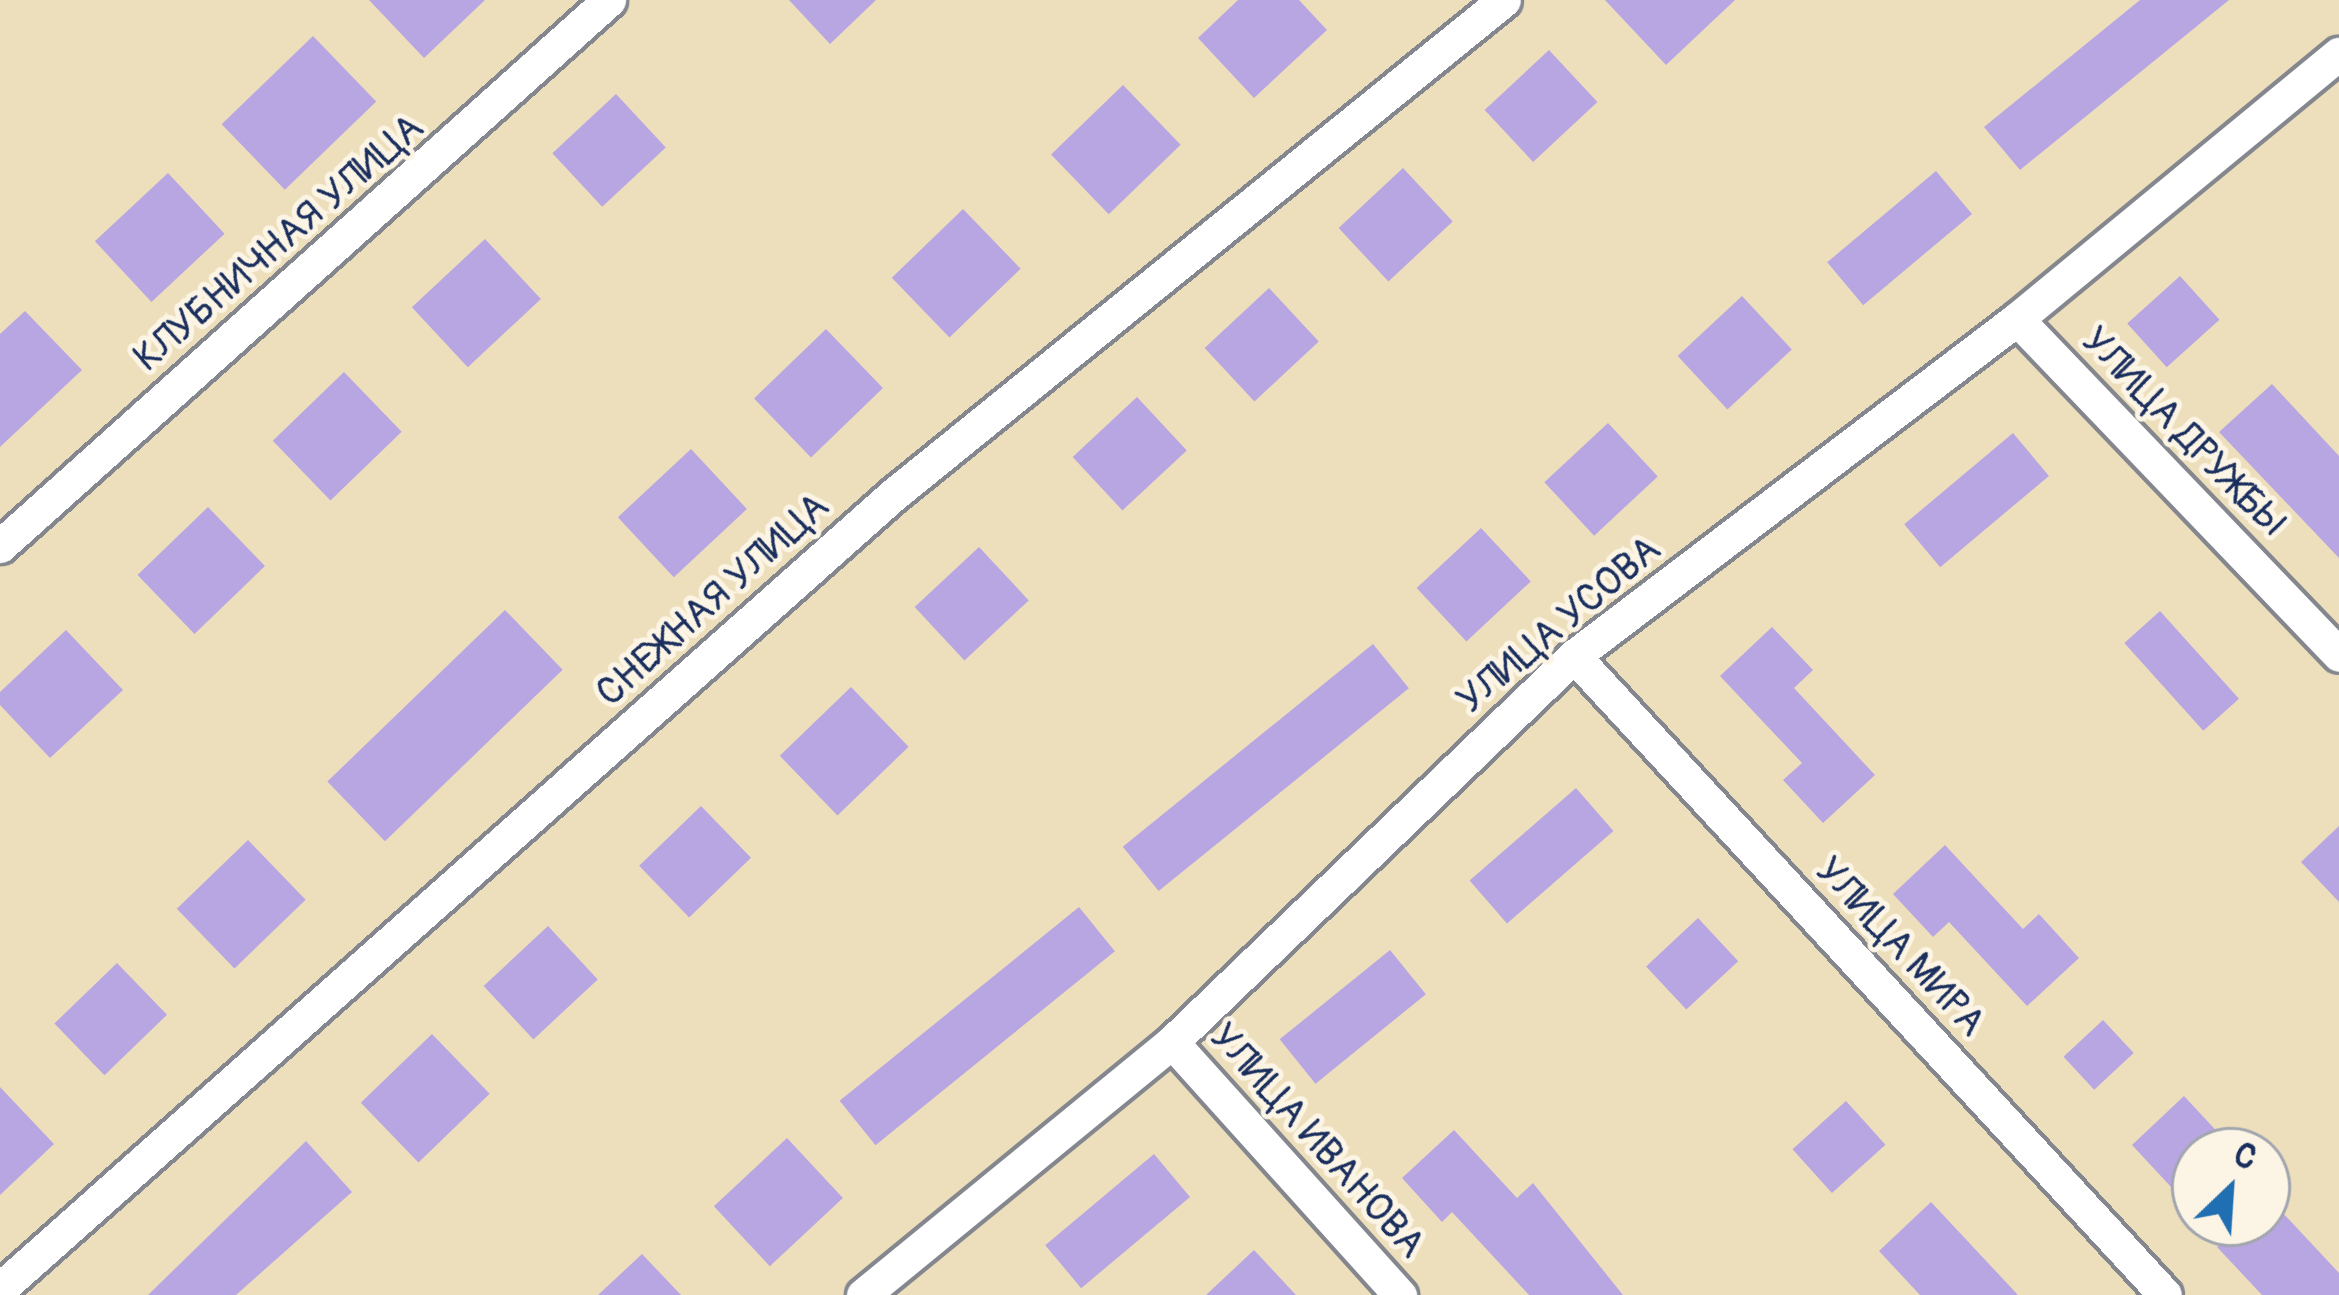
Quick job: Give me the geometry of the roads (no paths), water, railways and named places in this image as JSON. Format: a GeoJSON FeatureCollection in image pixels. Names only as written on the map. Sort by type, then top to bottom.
{"type":"FeatureCollection","features":[{"type":"Feature","properties":{"kind":"street","name":"КЛУБНИЧНАЯ УЛИЦА"},"geometry":{"type":"LineString","coordinates":[[0,546],[609,0]]}},
{"type":"Feature","properties":{"kind":"street","name":"СНЕЖНАЯ УЛИЦА"},"geometry":{"type":"LineString","coordinates":[[0,1289],[893,495],[1504,0]]}},
{"type":"Feature","properties":{"kind":"street","name":"УЛИЦА УСОВА"},"geometry":{"type":"LineString","coordinates":[[863,1295],[1172,1042],[1574,656],[2017,320],[2339,54]]}},
{"type":"Feature","properties":{"kind":"street","name":"УЛИЦА ДРУЖБЫ"},"geometry":{"type":"LineString","coordinates":[[2017,320],[2339,655]]}},
{"type":"Feature","properties":{"kind":"street","name":"УЛИЦА МИРА"},"geometry":{"type":"LineString","coordinates":[[1574,656],[2165,1295]]}},
{"type":"Feature","properties":{"kind":"street","name":"УЛИЦА ИВАНОВА"},"geometry":{"type":"LineString","coordinates":[[1172,1042],[1400,1295]]}}]}
